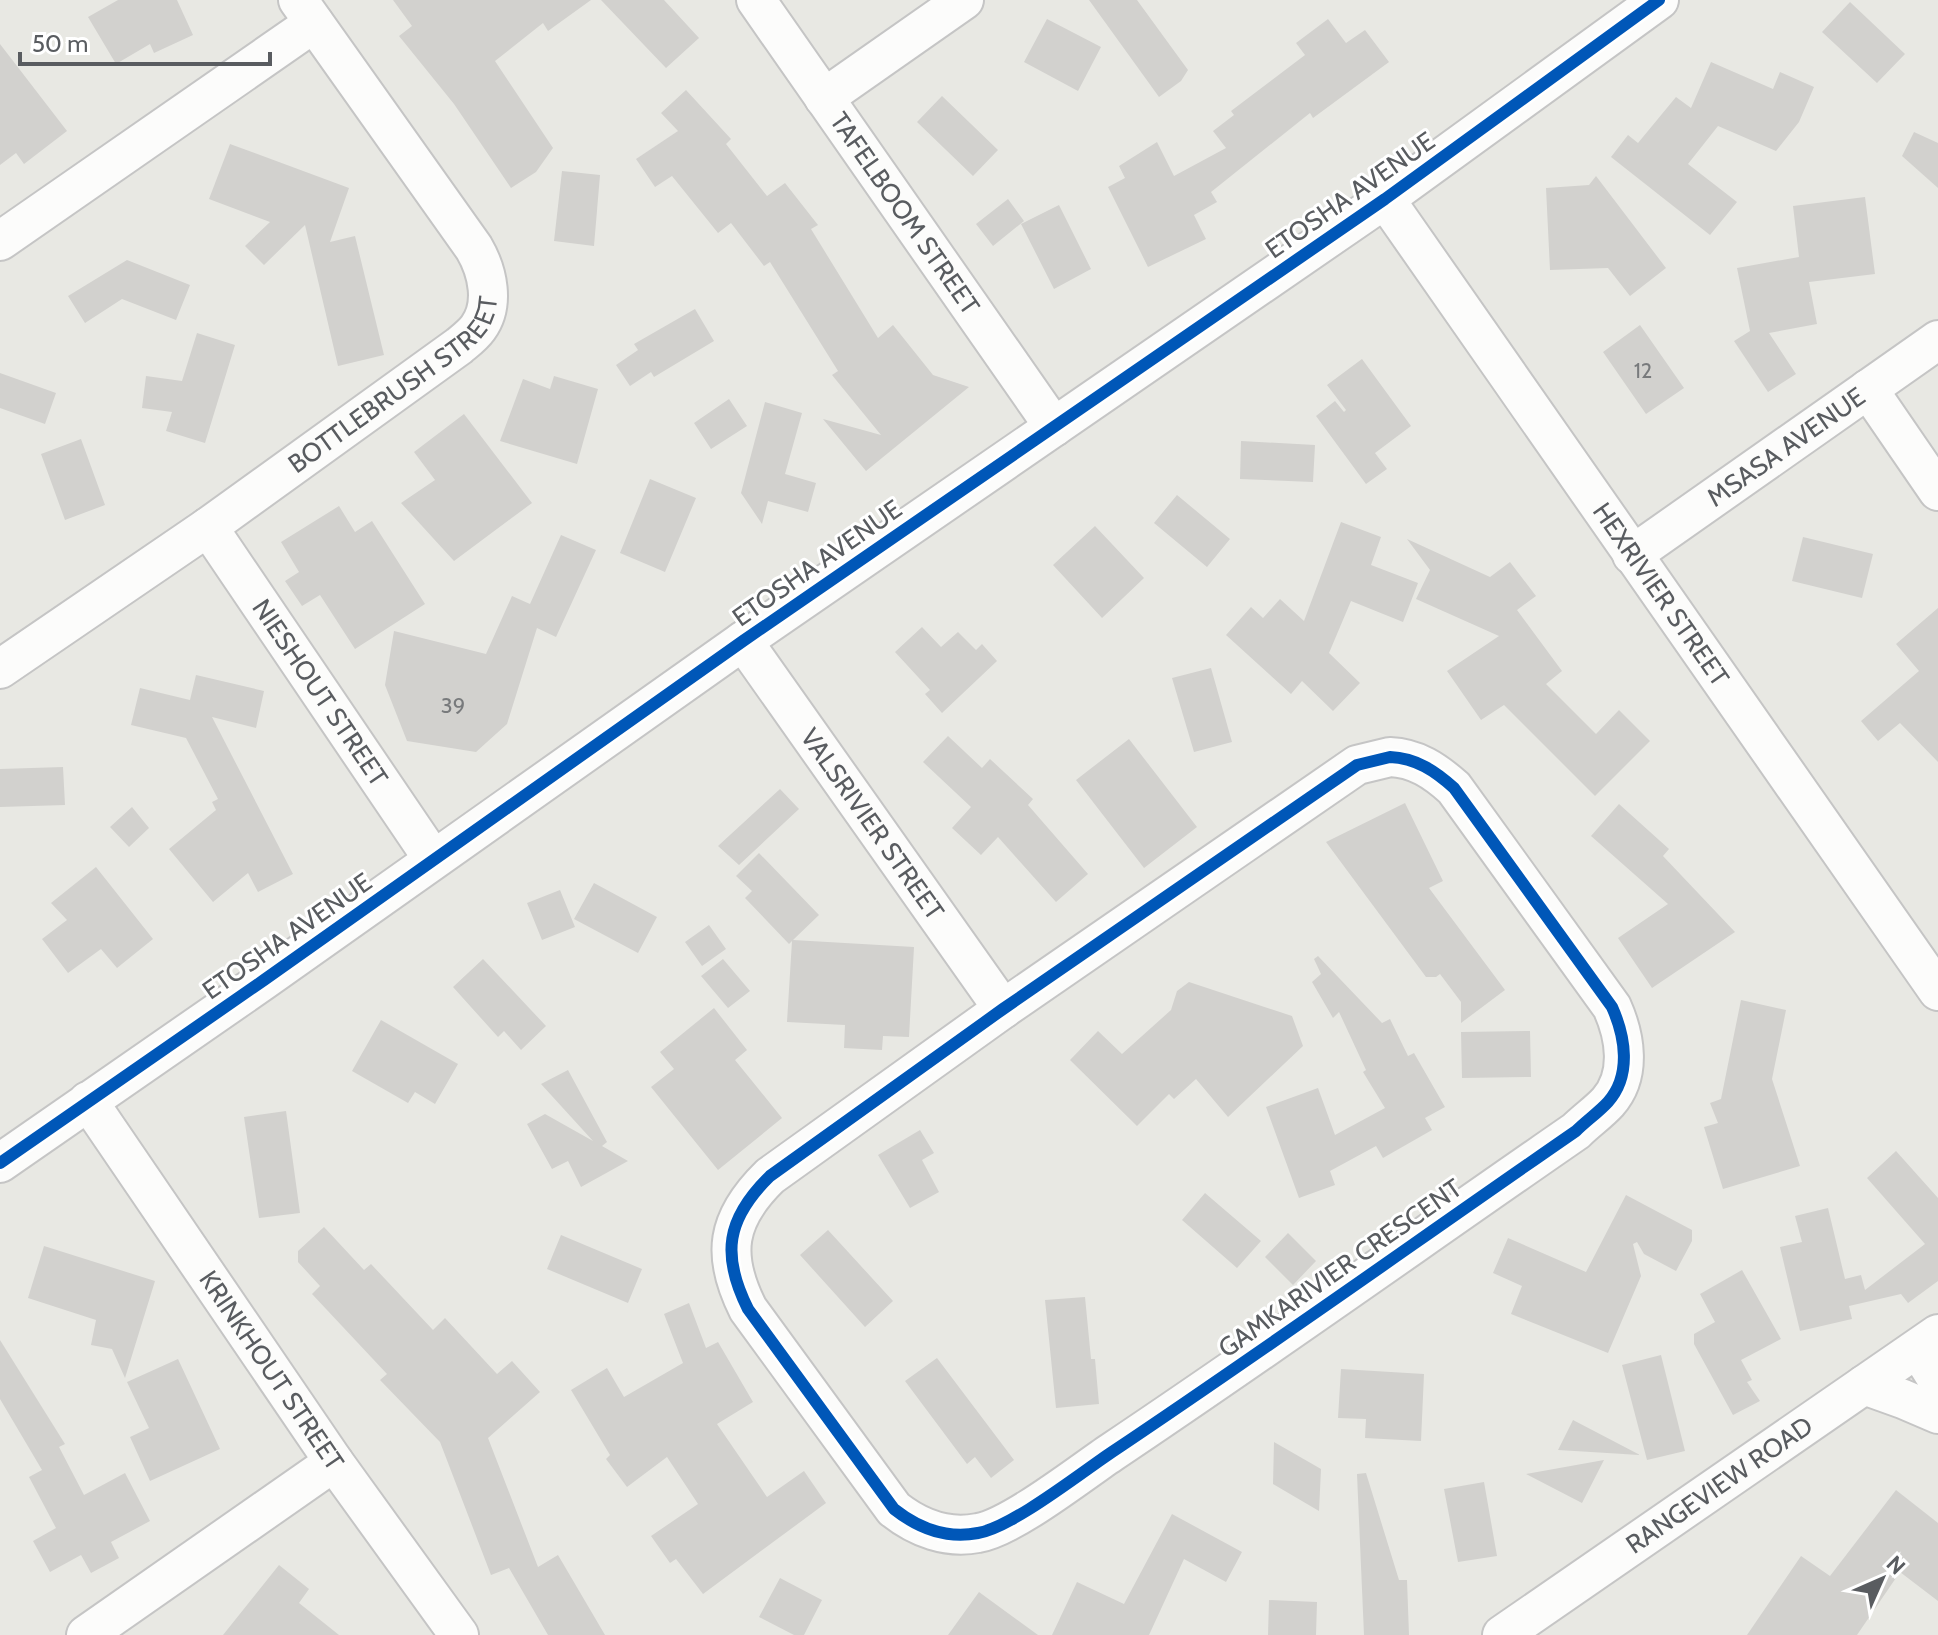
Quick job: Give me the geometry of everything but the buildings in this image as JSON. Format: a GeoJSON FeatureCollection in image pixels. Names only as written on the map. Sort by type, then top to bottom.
{"type":"FeatureCollection","features":[{"type":"Feature","properties":{"kind":"street","name":"TAFELBOOM STREET"},"geometry":{"type":"LineString","coordinates":[[756,0],[1054,427]]}},
{"type":"Feature","properties":{"kind":"street"},"geometry":{"type":"LineString","coordinates":[[824,98],[964,0]]}},
{"type":"Feature","properties":{"kind":"street","name":"ETOSHA AVENUE"},"geometry":{"type":"LineString","coordinates":[[0,1163],[743,641],[1385,199],[1659,0]]}},
{"type":"Feature","properties":{"kind":"street"},"geometry":{"type":"LineString","coordinates":[[0,241],[306,12]]}},
{"type":"Feature","properties":{"kind":"street","name":"BOTTLEBRUSH STREET"},"geometry":{"type":"LineString","coordinates":[[0,669],[208,527],[459,346],[478,329],[486,312],[487,277],[474,248],[306,12]]}},
{"type":"Feature","properties":{"kind":"street","name":"HEXRIVIER STREET"},"geometry":{"type":"LineString","coordinates":[[1385,199],[1938,991]]}},
{"type":"Feature","properties":{"kind":"street","name":"MSASA AVENUE"},"geometry":{"type":"LineString","coordinates":[[1632,555],[1938,340]]}},
{"type":"Feature","properties":{"kind":"street"},"geometry":{"type":"LineString","coordinates":[[1868,389],[1938,491]]}},
{"type":"Feature","properties":{"kind":"street","name":"NIESHOUT STREET"},"geometry":{"type":"LineString","coordinates":[[208,527],[433,859]]}},
{"type":"Feature","properties":{"kind":"street","name":"VALSRIVIER STREET"},"geometry":{"type":"LineString","coordinates":[[743,641],[1003,1009]]}},
{"type":"Feature","properties":{"kind":"street","name":"GAMKARIVIER CRESCENT"},"geometry":{"type":"LineString","coordinates":[[1402,757],[1431,769],[1454,788],[1510,864],[1612,1007],[1624,1042],[1624,1065],[1620,1082],[1609,1101],[1576,1131],[1194,1397],[1014,1517],[977,1533],[943,1533],[910,1522],[894,1509],[748,1309],[735,1282],[731,1261],[732,1241],[739,1215],[752,1193],[770,1176],[1003,1009],[1357,765],[1376,759],[1402,757]]}},
{"type":"Feature","properties":{"kind":"street","name":"KRINKHOUT STREET"},"geometry":{"type":"LineString","coordinates":[[88,1101],[334,1462],[459,1635]]}},
{"type":"Feature","properties":{"kind":"street"},"geometry":{"type":"LineString","coordinates":[[1928,1341],[1938,1381]]}},
{"type":"Feature","properties":{"kind":"street","name":"RANGEVIEW ROAD"},"geometry":{"type":"LineString","coordinates":[[1502,1635],[1928,1341]]}},
{"type":"Feature","properties":{"kind":"street"},"geometry":{"type":"LineString","coordinates":[[1864,1385],[1938,1414]]}},
{"type":"Feature","properties":{"kind":"street"},"geometry":{"type":"LineString","coordinates":[[86,1635],[334,1462]]}},
{"type":"Feature","properties":{"kind":"cycle path"},"geometry":{"type":"LineString","coordinates":[[0,1163],[743,641],[1385,199],[1659,0]]}},
{"type":"Feature","properties":{"kind":"cycle path"},"geometry":{"type":"LineString","coordinates":[[1390,757],[1425,766],[1454,788],[1612,1007],[1624,1055],[1621,1080],[1616,1091],[1576,1131],[1229,1373],[1009,1521],[978,1533],[955,1534],[923,1527],[903,1516],[894,1509],[748,1309],[739,1290],[731,1255],[732,1238],[744,1207],[770,1176],[1003,1009],[1357,765],[1390,757]]}}]}
